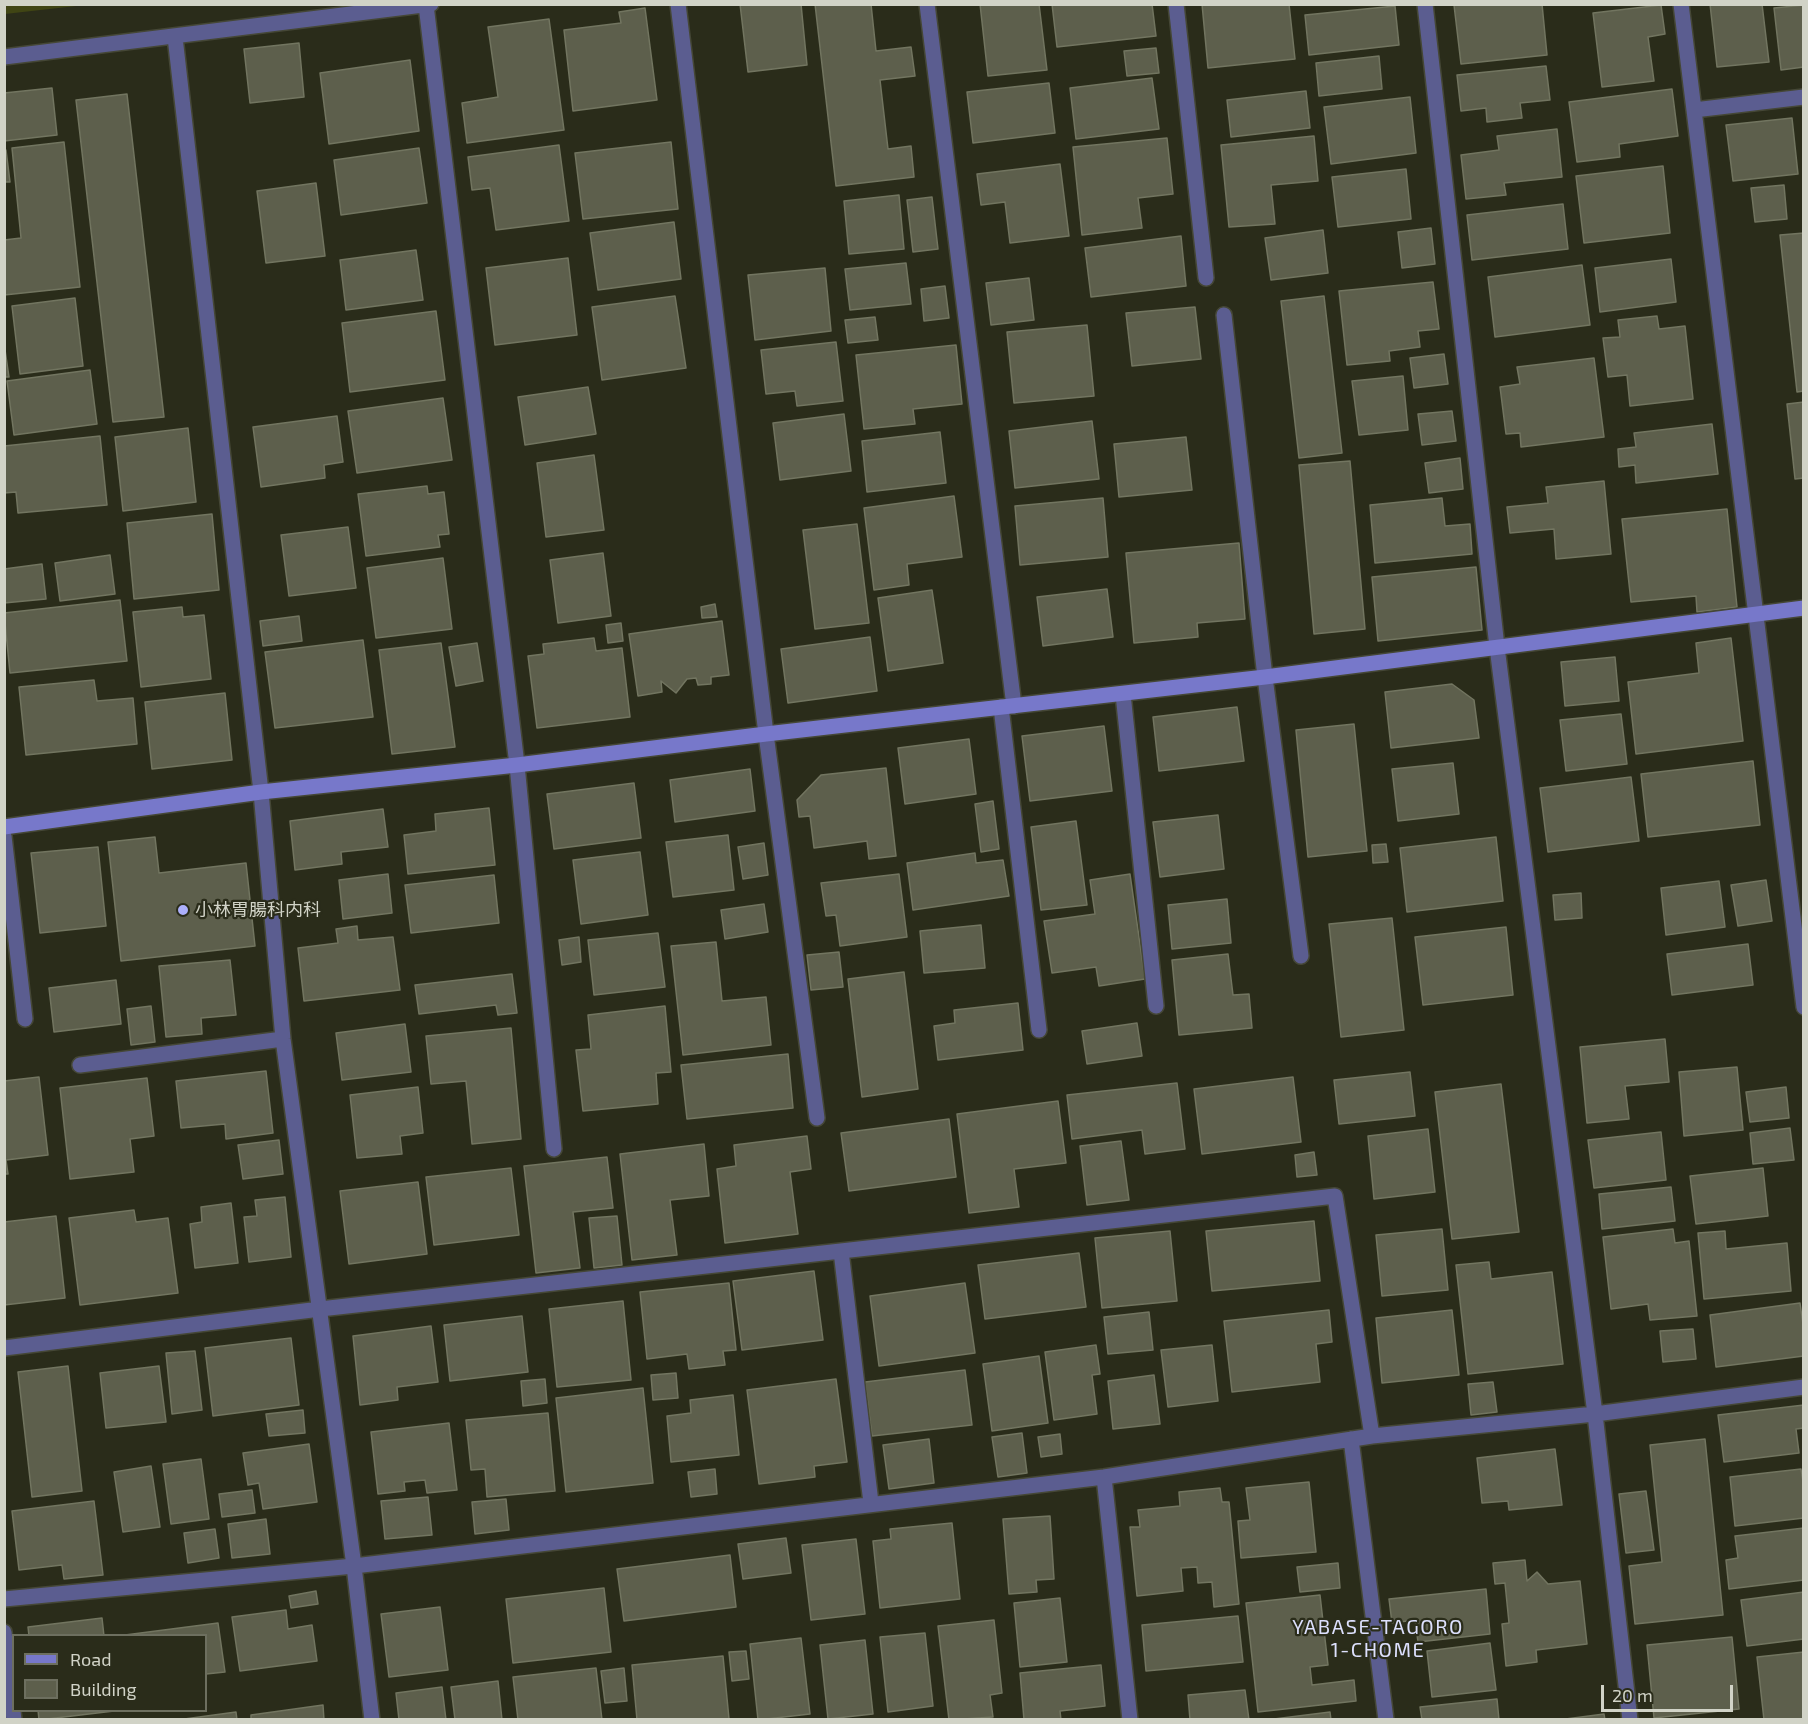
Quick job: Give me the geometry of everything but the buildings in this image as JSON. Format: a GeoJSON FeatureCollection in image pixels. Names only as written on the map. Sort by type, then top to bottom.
{"type":"FeatureCollection","features":[{"type":"Feature","properties":{"kind":"street"},"geometry":{"type":"LineString","coordinates":[[4,57],[431,4]]}},
{"type":"Feature","properties":{"kind":"street"},"geometry":{"type":"LineString","coordinates":[[678,4],[766,734],[816,1118]]}},
{"type":"Feature","properties":{"kind":"street"},"geometry":{"type":"LineString","coordinates":[[927,4],[1007,706],[1039,1030]]}},
{"type":"Feature","properties":{"kind":"street"},"geometry":{"type":"LineString","coordinates":[[1176,4],[1206,278]]}},
{"type":"Feature","properties":{"kind":"street"},"geometry":{"type":"LineString","coordinates":[[1425,4],[1497,647],[1595,1414],[1630,1719]]}},
{"type":"Feature","properties":{"kind":"street"},"geometry":{"type":"LineString","coordinates":[[1681,4],[1803,1007]]}},
{"type":"Feature","properties":{"kind":"street"},"geometry":{"type":"LineString","coordinates":[[426,5],[517,765],[554,1149]]}},
{"type":"Feature","properties":{"kind":"street"},"geometry":{"type":"LineString","coordinates":[[175,37],[261,792],[284,1039],[372,1719]]}},
{"type":"Feature","properties":{"kind":"street"},"geometry":{"type":"LineString","coordinates":[[1694,110],[1803,97]]}},
{"type":"Feature","properties":{"kind":"street"},"geometry":{"type":"LineString","coordinates":[[1224,315],[1265,677],[1301,956]]}},
{"type":"Feature","properties":{"kind":"street"},"geometry":{"type":"LineString","coordinates":[[4,827],[261,792],[517,765],[766,734],[1123,694],[1803,608]]}},
{"type":"Feature","properties":{"kind":"street"},"geometry":{"type":"LineString","coordinates":[[1123,694],[1156,1006]]}},
{"type":"Feature","properties":{"kind":"street"},"geometry":{"type":"LineString","coordinates":[[4,836],[25,1019]]}},
{"type":"Feature","properties":{"kind":"street"},"geometry":{"type":"LineString","coordinates":[[80,1065],[284,1039]]}},
{"type":"Feature","properties":{"kind":"street"},"geometry":{"type":"LineString","coordinates":[[4,1348],[320,1309],[1335,1196],[1372,1436]]}},
{"type":"Feature","properties":{"kind":"street"},"geometry":{"type":"LineString","coordinates":[[841,1251],[871,1503]]}},
{"type":"Feature","properties":{"kind":"street"},"geometry":{"type":"LineString","coordinates":[[4,1599],[354,1566],[1104,1477],[1372,1436],[1595,1414],[1803,1387]]}},
{"type":"Feature","properties":{"kind":"street"},"geometry":{"type":"LineString","coordinates":[[1351,1439],[1386,1719]]}},
{"type":"Feature","properties":{"kind":"street"},"geometry":{"type":"LineString","coordinates":[[1104,1477],[1130,1719]]}},
{"type":"Feature","properties":{"kind":"street"},"geometry":{"type":"LineString","coordinates":[[4,1632],[12,1702]]}},
{"type":"Feature","properties":{"kind":"green space"},"geometry":{"type":"Polygon","coordinates":[[[5,4],[85,4],[85,5],[5,14],[5,4]]]}},
{"type":"Feature","properties":{"kind":"place","name":"小林胃腸科内科"},"geometry":{"type":"Point","coordinates":[183,910]}},
{"type":"Feature","properties":{"kind":"district","name":"YABASE-TAGORO 1-CHOME"},"geometry":{"type":"Point","coordinates":[1378,1638]}}]}
